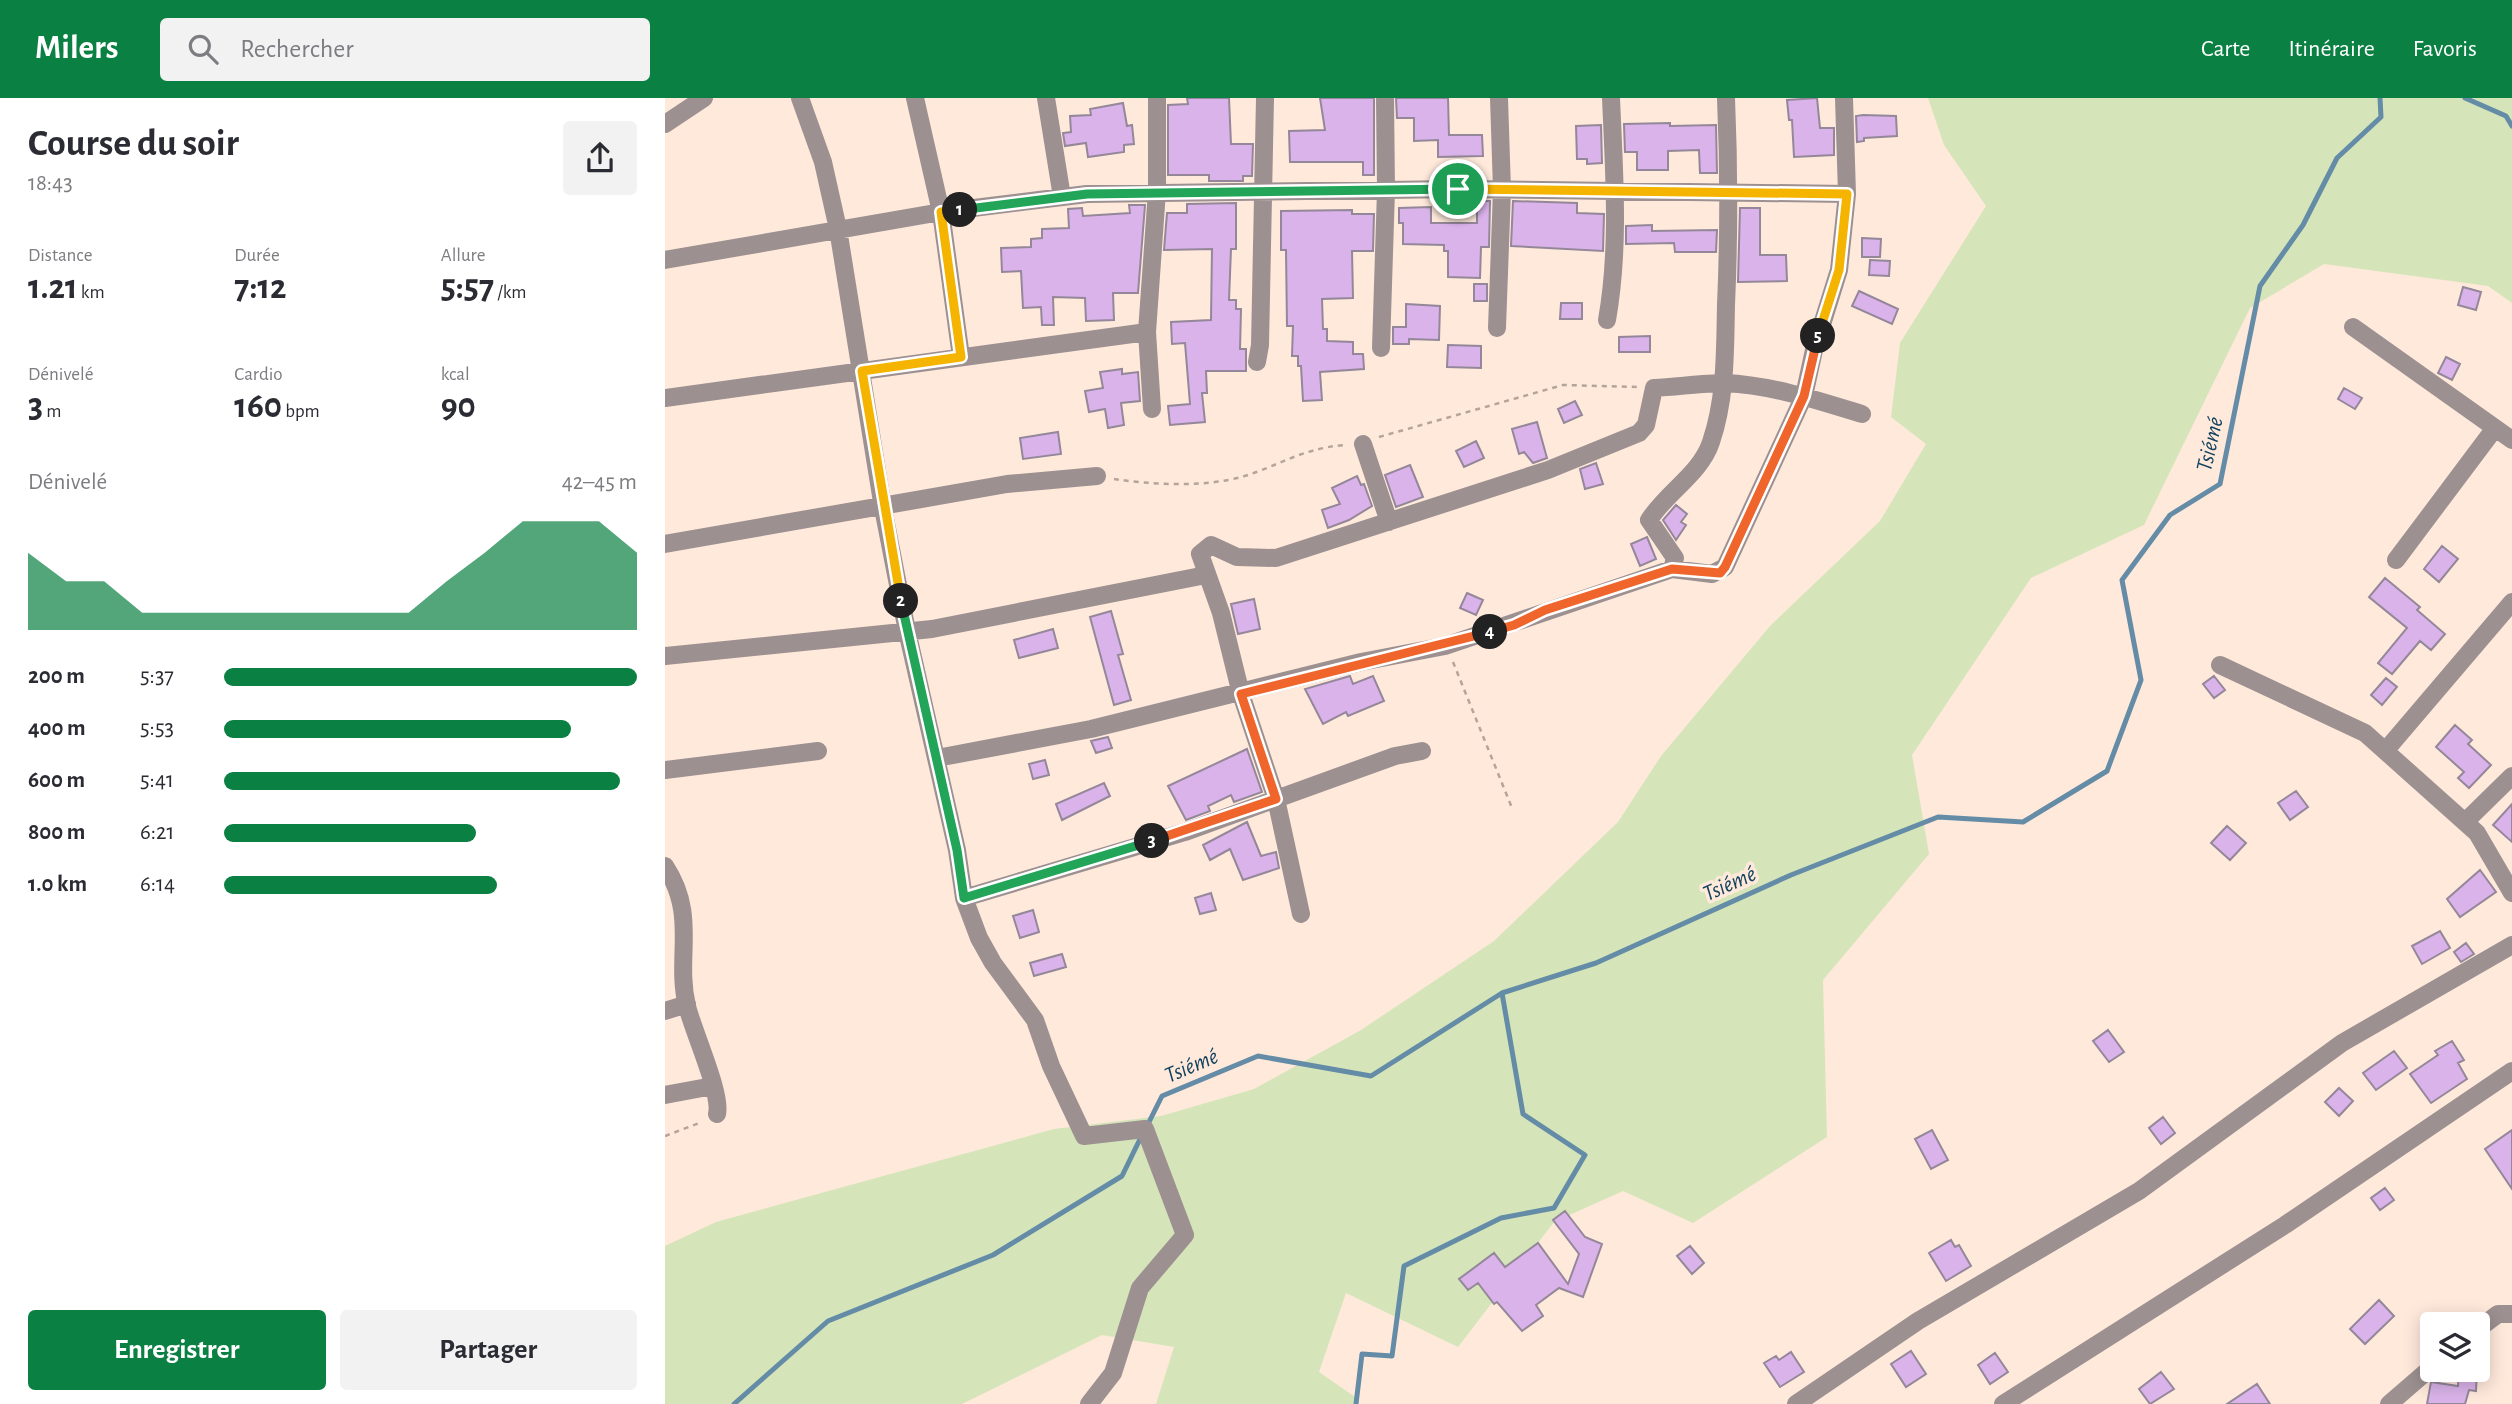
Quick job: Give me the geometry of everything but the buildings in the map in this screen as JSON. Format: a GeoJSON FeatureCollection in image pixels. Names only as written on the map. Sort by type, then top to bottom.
{"type":"FeatureCollection","features":[{"type":"Feature","properties":{"kind":"street"},"geometry":{"type":"LineString","coordinates":[[665,124],[705,98]]}},
{"type":"Feature","properties":{"kind":"street"},"geometry":{"type":"LineString","coordinates":[[800,98],[823,162],[838,229],[883,508],[964,898],[979,938],[993,963],[1035,1020],[1051,1066],[1084,1136],[1145,1129],[1185,1235],[1140,1288],[1113,1373],[1089,1404]]}},
{"type":"Feature","properties":{"kind":"street"},"geometry":{"type":"LineString","coordinates":[[915,98],[941,212],[961,357]]}},
{"type":"Feature","properties":{"kind":"street"},"geometry":{"type":"LineString","coordinates":[[1047,98],[1062,197]]}},
{"type":"Feature","properties":{"kind":"street"},"geometry":{"type":"LineString","coordinates":[[1152,409],[1147,332],[1157,191],[1157,98]]}},
{"type":"Feature","properties":{"kind":"street"},"geometry":{"type":"LineString","coordinates":[[1257,362],[1260,345],[1265,98]]}},
{"type":"Feature","properties":{"kind":"street"},"geometry":{"type":"LineString","coordinates":[[1381,348],[1386,190],[1384,98]]}},
{"type":"Feature","properties":{"kind":"street"},"geometry":{"type":"LineString","coordinates":[[1497,328],[1502,190],[1499,98]]}},
{"type":"Feature","properties":{"kind":"street"},"geometry":{"type":"LineString","coordinates":[[1607,320],[1612,290],[1615,191],[1611,98]]}},
{"type":"Feature","properties":{"kind":"street"},"geometry":{"type":"LineString","coordinates":[[1672,569],[1675,558],[1649,520],[1659,504],[1702,460],[1711,443],[1724,383],[1730,193],[1726,98]]}},
{"type":"Feature","properties":{"kind":"street"},"geometry":{"type":"LineString","coordinates":[[937,758],[1091,729],[1241,694],[1361,662],[1445,646],[1672,569],[1712,574],[1725,567],[1804,396],[1814,350],[1839,270],[1847,194],[1845,98]]}},
{"type":"Feature","properties":{"kind":"street"},"geometry":{"type":"LineString","coordinates":[[665,260],[941,212],[1062,197],[1157,191],[1502,190],[1847,194]]}},
{"type":"Feature","properties":{"kind":"street"},"geometry":{"type":"LineString","coordinates":[[2353,327],[2512,440]]}},
{"type":"Feature","properties":{"kind":"street"},"geometry":{"type":"LineString","coordinates":[[665,398],[1147,332]]}},
{"type":"Feature","properties":{"kind":"street"},"geometry":{"type":"LineString","coordinates":[[1301,914],[1276,799],[1241,694],[1221,613],[1200,554],[1211,545],[1237,557],[1276,558],[1548,470],[1639,433],[1646,425],[1654,388],[1724,383],[1804,396],[1861,414]]}},
{"type":"Feature","properties":{"kind":"street"},"geometry":{"type":"LineString","coordinates":[[2396,560],[2495,428]]}},
{"type":"Feature","properties":{"kind":"street"},"geometry":{"type":"LineString","coordinates":[[1363,444],[1389,522]]}},
{"type":"Feature","properties":{"kind":"street"},"geometry":{"type":"LineString","coordinates":[[665,544],[883,508],[1007,484],[1097,476]]}},
{"type":"Feature","properties":{"kind":"street"},"geometry":{"type":"LineString","coordinates":[[665,656],[907,631],[1206,575]]}},
{"type":"Feature","properties":{"kind":"street"},"geometry":{"type":"LineString","coordinates":[[2386,750],[2512,602]]}},
{"type":"Feature","properties":{"kind":"street"},"geometry":{"type":"LineString","coordinates":[[2220,665],[2365,733],[2477,834],[2512,892]]}},
{"type":"Feature","properties":{"kind":"street"},"geometry":{"type":"LineString","coordinates":[[665,770],[818,751]]}},
{"type":"Feature","properties":{"kind":"street"},"geometry":{"type":"LineString","coordinates":[[964,898],[1185,832],[1395,756],[1422,751]]}},
{"type":"Feature","properties":{"kind":"street"},"geometry":{"type":"LineString","coordinates":[[2465,822],[2512,776]]}},
{"type":"Feature","properties":{"kind":"street"},"geometry":{"type":"LineString","coordinates":[[665,866],[674,880],[684,912],[687,1004],[713,1086],[718,1108],[716,1114]]}},
{"type":"Feature","properties":{"kind":"street"},"geometry":{"type":"LineString","coordinates":[[1796,1404],[1918,1321],[2139,1191],[2342,1043],[2512,945]]}},
{"type":"Feature","properties":{"kind":"street"},"geometry":{"type":"LineString","coordinates":[[665,1011],[687,1004]]}},
{"type":"Feature","properties":{"kind":"street"},"geometry":{"type":"LineString","coordinates":[[2003,1404],[2285,1225],[2512,1071]]}},
{"type":"Feature","properties":{"kind":"street"},"geometry":{"type":"LineString","coordinates":[[665,1095],[713,1086]]}},
{"type":"Feature","properties":{"kind":"street"},"geometry":{"type":"LineString","coordinates":[[2490,1320],[2498,1314],[2512,1314]]}},
{"type":"Feature","properties":{"kind":"street"},"geometry":{"type":"LineString","coordinates":[[2389,1404],[2420,1377]]}},
{"type":"Feature","properties":{"kind":"path"},"geometry":{"type":"LineString","coordinates":[[1097,476],[1150,482],[1228,480],[1318,447],[1363,444],[1386,434],[1563,385],[1654,388]]}},
{"type":"Feature","properties":{"kind":"path"},"geometry":{"type":"LineString","coordinates":[[1445,646],[1489,746],[1512,808]]}},
{"type":"Feature","properties":{"kind":"path"},"geometry":{"type":"LineString","coordinates":[[665,1136],[716,1114]]}},
{"type":"Feature","properties":{"kind":"green space"},"geometry":{"type":"Polygon","coordinates":[[[1928,98],[2512,98],[2512,303],[2488,286],[2324,264],[2250,308],[2144,525],[2031,578],[1912,755],[1929,854],[1823,980],[1827,1137],[1693,1223],[1623,1191],[1554,1222],[1458,1347],[1346,1293],[1319,1372],[1358,1399],[1356,1404],[1156,1404],[1174,1347],[1102,1335],[962,1404],[665,1404],[665,1246],[716,1222],[1054,1129],[1161,1116],[1254,1089],[1361,1030],[1494,941],[1618,822],[1661,756],[1770,626],[1880,521],[1926,444],[1891,417],[1900,343],[1986,206],[1944,145],[1928,98]]]}},
{"type":"Feature","properties":{"kind":"waterway","name":"Tsiémé"},"geometry":{"type":"LineString","coordinates":[[1147,1126],[1162,1096],[1258,1056],[1371,1076],[1502,993],[1596,963],[1791,875],[1938,817],[2023,822],[2107,771],[2141,680],[2122,580],[2170,515],[2220,484],[2260,286],[2303,225],[2337,158],[2381,117],[2380,98]]}},
{"type":"Feature","properties":{"kind":"waterway"},"geometry":{"type":"LineString","coordinates":[[2465,98],[2506,116],[2512,126]]}},
{"type":"Feature","properties":{"kind":"waterway"},"geometry":{"type":"LineString","coordinates":[[1356,1404],[1362,1354],[1392,1356],[1404,1266],[1501,1218],[1554,1208],[1585,1155],[1523,1114],[1502,993]]}},
{"type":"Feature","properties":{"kind":"waterway","name":"Tsiémé"},"geometry":{"type":"LineString","coordinates":[[734,1404],[828,1321],[993,1255],[1122,1176],[1142,1135]]}},
{"type":"Feature","properties":{"kind":"route"},"geometry":{"type":"LineString","coordinates":[[1458,189],[1847,194],[1839,270],[1814,350],[1804,396],[1725,567],[1720,573],[1712,574],[1672,569],[1545,610],[1514,625],[1445,646],[1361,662],[1241,694],[1276,799],[1185,832],[1077,862],[964,898],[957,850],[907,631],[883,508],[862,371],[961,357],[941,212],[1087,194],[1458,189]]}}]}
